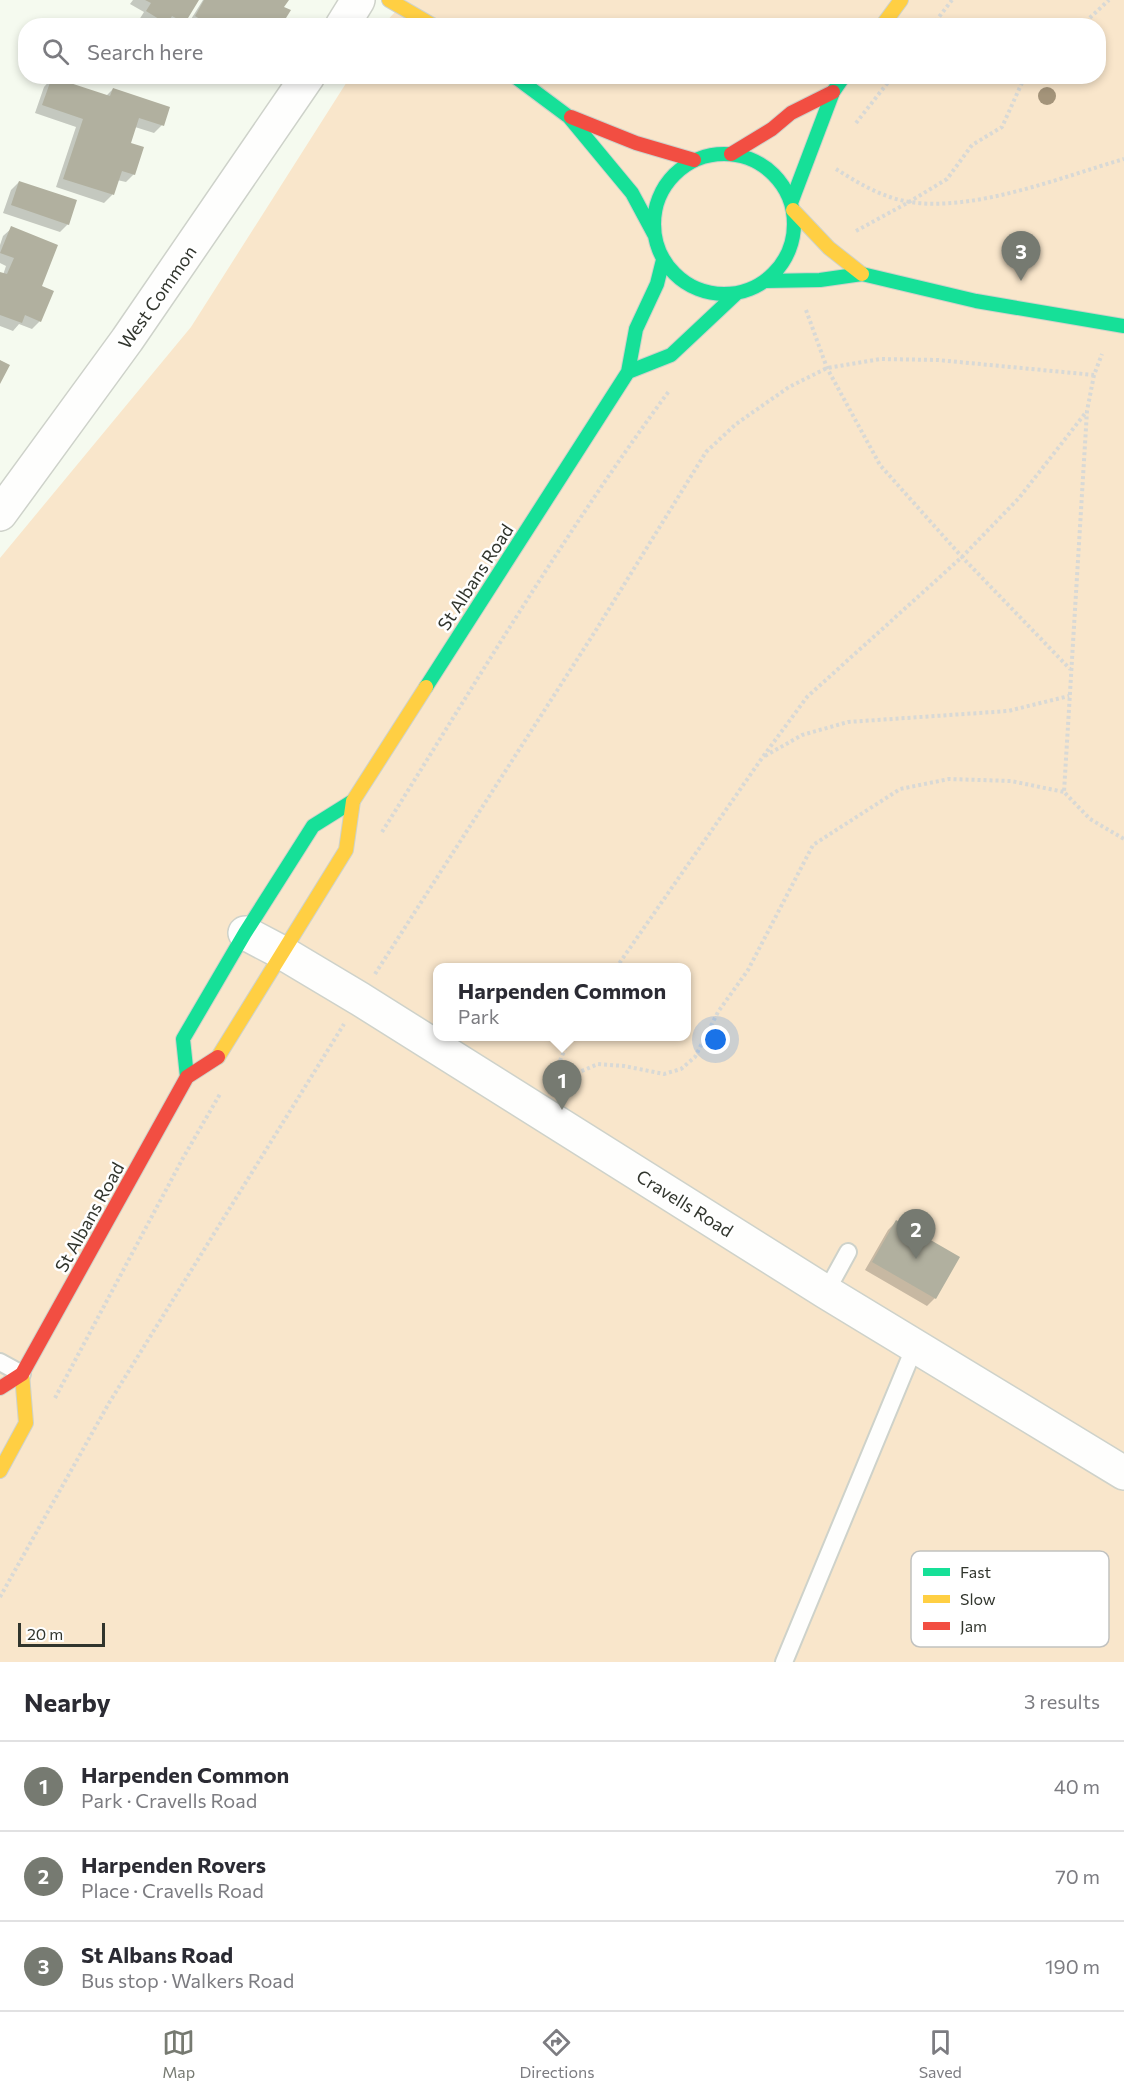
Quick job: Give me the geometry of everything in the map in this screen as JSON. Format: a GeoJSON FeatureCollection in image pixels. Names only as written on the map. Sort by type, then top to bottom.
{"type":"FeatureCollection","features":[{"type":"Feature","properties":{"kind":"main road"},"geometry":{"type":"LineString","coordinates":[[389,0],[420,18]]}},
{"type":"Feature","properties":{"kind":"main road"},"geometry":{"type":"LineString","coordinates":[[888,18],[900,0]]}},
{"type":"Feature","properties":{"kind":"main road"},"geometry":{"type":"LineString","coordinates":[[525,84],[569,117],[632,193],[654,234],[663,260],[677,277],[695,289],[716,294],[737,293],[752,289],[766,280],[780,267],[789,249],[794,230],[792,207],[782,184],[768,169],[750,159],[731,154],[712,154],[694,160],[675,172],[662,190],[654,212],[654,234]]}},
{"type":"Feature","properties":{"kind":"main road"},"geometry":{"type":"LineString","coordinates":[[792,207],[808,154],[833,92],[838,84]]}},
{"type":"Feature","properties":{"kind":"main road"},"geometry":{"type":"LineString","coordinates":[[731,154],[772,129],[791,113],[833,92]]}},
{"type":"Feature","properties":{"kind":"main road"},"geometry":{"type":"LineString","coordinates":[[569,117],[636,143],[694,160]]}},
{"type":"Feature","properties":{"kind":"main road"},"geometry":{"type":"LineString","coordinates":[[792,207],[829,248],[862,274]]}},
{"type":"Feature","properties":{"kind":"main road","name":"St Albans Road"},"geometry":{"type":"LineString","coordinates":[[0,1388],[22,1374],[187,1077],[219,1056],[283,953],[346,850],[353,801],[628,372],[636,328],[657,284],[663,260]]}},
{"type":"Feature","properties":{"kind":"main road"},"geometry":{"type":"LineString","coordinates":[[766,280],[819,280],[862,274],[976,301],[1118,326]]}},
{"type":"Feature","properties":{"kind":"main road"},"geometry":{"type":"LineString","coordinates":[[628,372],[670,355],[737,293]]}},
{"type":"Feature","properties":{"kind":"main road","name":"St Albans Road"},"geometry":{"type":"LineString","coordinates":[[187,1077],[183,1039],[245,933],[313,826],[353,801]]}},
{"type":"Feature","properties":{"kind":"main road"},"geometry":{"type":"LineString","coordinates":[[0,1470],[26,1423],[22,1374]]}},
{"type":"Feature","properties":{"kind":"street"},"geometry":{"type":"LineString","coordinates":[[347,18],[358,0]]}},
{"type":"Feature","properties":{"kind":"street","name":"West Common"},"geometry":{"type":"LineString","coordinates":[[0,514],[127,340],[303,84]]}},
{"type":"Feature","properties":{"kind":"street","name":"Cravells Road"},"geometry":{"type":"LineString","coordinates":[[245,933],[360,999],[826,1292],[1124,1473]]}},
{"type":"Feature","properties":{"kind":"lane"},"geometry":{"type":"LineString","coordinates":[[826,1292],[848,1252]]}},
{"type":"Feature","properties":{"kind":"lane"},"geometry":{"type":"LineString","coordinates":[[784,1662],[915,1346]]}},
{"type":"Feature","properties":{"kind":"lane"},"geometry":{"type":"LineString","coordinates":[[0,1362],[22,1374]]}},
{"type":"Feature","properties":{"kind":"path"},"geometry":{"type":"LineString","coordinates":[[938,18],[952,0]]}},
{"type":"Feature","properties":{"kind":"path"},"geometry":{"type":"LineString","coordinates":[[1090,18],[1109,0]]}},
{"type":"Feature","properties":{"kind":"path"},"geometry":{"type":"LineString","coordinates":[[852,128],[887,84]]}},
{"type":"Feature","properties":{"kind":"path"},"geometry":{"type":"LineString","coordinates":[[829,248],[838,225],[857,231],[947,179],[972,145],[1002,127],[1021,84]]}},
{"type":"Feature","properties":{"kind":"path"},"geometry":{"type":"LineString","coordinates":[[835,169],[865,187],[909,202],[955,203],[1007,193],[1124,159]]}},
{"type":"Feature","properties":{"kind":"path"},"geometry":{"type":"LineString","coordinates":[[819,280],[818,293],[801,297],[827,368],[880,465],[962,557],[1071,669]]}},
{"type":"Feature","properties":{"kind":"path"},"geometry":{"type":"LineString","coordinates":[[1064,792],[1087,411],[1094,375],[1118,326]]}},
{"type":"Feature","properties":{"kind":"path"},"geometry":{"type":"LineString","coordinates":[[0,1597],[109,1403],[402,930],[596,630],[706,452],[736,424],[789,387],[827,368],[880,359],[938,360],[1094,375]]}},
{"type":"Feature","properties":{"kind":"path"},"geometry":{"type":"LineString","coordinates":[[381,834],[575,527],[669,390]]}},
{"type":"Feature","properties":{"kind":"path"},"geometry":{"type":"LineString","coordinates":[[619,963],[807,697],[962,557],[1019,498],[1087,411]]}},
{"type":"Feature","properties":{"kind":"path"},"geometry":{"type":"LineString","coordinates":[[762,758],[802,735],[848,722],[1008,711],[1069,696]]}},
{"type":"Feature","properties":{"kind":"path"},"geometry":{"type":"LineString","coordinates":[[568,1041],[551,1085],[598,1064],[624,1066],[664,1074],[681,1069],[695,1057],[718,1012],[748,970],[813,846],[900,789],[949,779],[1011,781],[1064,792],[1090,819],[1124,838]]}},
{"type":"Feature","properties":{"kind":"path"},"geometry":{"type":"LineString","coordinates":[[51,1406],[183,1158],[223,1089]]}},
{"type":"Feature","properties":{"kind":"shaded area"},"geometry":{"type":"Polygon","coordinates":[[[406,0],[1124,0],[1124,1662],[0,1662],[0,558],[191,327],[346,84],[1106,84],[1106,18],[389,18],[406,0]]]}},
{"type":"Feature","properties":{"kind":"building"},"geometry":{"type":"Polygon","coordinates":[[[145,0],[199,0],[188,18],[172,16],[171,18],[157,18],[146,11],[151,3],[145,0]]]}},
{"type":"Feature","properties":{"kind":"building"},"geometry":{"type":"Polygon","coordinates":[[[204,0],[289,0],[284,7],[291,10],[286,18],[198,18],[195,16],[204,0]]]}},
{"type":"Feature","properties":{"kind":"building"},"geometry":{"type":"Polygon","coordinates":[[[50,84],[73,84],[110,96],[113,88],[170,107],[164,126],[139,118],[131,143],[144,147],[135,175],[122,171],[114,195],[63,179],[83,119],[42,105],[50,84]]]}},
{"type":"Feature","properties":{"kind":"building"},"geometry":{"type":"Polygon","coordinates":[[[19,181],[77,200],[69,225],[11,205],[19,181]]]}},
{"type":"Feature","properties":{"kind":"building"},"geometry":{"type":"Polygon","coordinates":[[[11,226],[58,245],[42,286],[54,291],[41,322],[25,315],[22,323],[0,315],[0,272],[7,274],[14,258],[0,253],[11,226]]]}},
{"type":"Feature","properties":{"kind":"building"},"geometry":{"type":"Polygon","coordinates":[[[0,360],[10,365],[0,384],[0,360]]]}},
{"type":"Feature","properties":{"kind":"building"},"geometry":{"type":"Polygon","coordinates":[[[896,1220],[960,1257],[936,1299],[872,1262],[896,1220]]]}},
{"type":"Feature","properties":{"kind":"traffic: fast"},"geometry":{"type":"LineString","coordinates":[[525,84],[569,117],[632,193],[654,234]]}},
{"type":"Feature","properties":{"kind":"traffic: fast"},"geometry":{"type":"LineString","coordinates":[[791,203],[833,92],[838,84]]}},
{"type":"Feature","properties":{"kind":"traffic: fast"},"geometry":{"type":"LineString","coordinates":[[724,154],[751,159],[774,174],[789,197],[794,224],[789,251],[774,274],[751,289],[724,294],[697,289],[674,274],[659,251],[654,224],[659,197],[674,174],[697,159],[724,154]]}},
{"type":"Feature","properties":{"kind":"traffic: fast"},"geometry":{"type":"LineString","coordinates":[[426,687],[628,372],[636,329],[657,284],[663,260]]}},
{"type":"Feature","properties":{"kind":"traffic: fast"},"geometry":{"type":"LineString","coordinates":[[766,281],[820,280],[862,274],[976,301],[1124,326]]}},
{"type":"Feature","properties":{"kind":"traffic: fast"},"geometry":{"type":"LineString","coordinates":[[628,372],[671,355],[737,293]]}},
{"type":"Feature","properties":{"kind":"traffic: fast"},"geometry":{"type":"LineString","coordinates":[[187,1077],[183,1039],[245,933],[313,826],[353,801]]}},
{"type":"Feature","properties":{"kind":"traffic: slow"},"geometry":{"type":"LineString","coordinates":[[389,0],[420,18]]}},
{"type":"Feature","properties":{"kind":"traffic: slow"},"geometry":{"type":"LineString","coordinates":[[888,18],[901,0]]}},
{"type":"Feature","properties":{"kind":"traffic: slow"},"geometry":{"type":"LineString","coordinates":[[793,210],[829,248],[862,274]]}},
{"type":"Feature","properties":{"kind":"traffic: slow"},"geometry":{"type":"LineString","coordinates":[[218,1057],[346,850],[353,801],[426,687]]}},
{"type":"Feature","properties":{"kind":"traffic: slow"},"geometry":{"type":"LineString","coordinates":[[0,1471],[26,1423],[22,1374]]}},
{"type":"Feature","properties":{"kind":"traffic: jam"},"geometry":{"type":"LineString","coordinates":[[731,154],[772,129],[791,113],[833,92]]}},
{"type":"Feature","properties":{"kind":"traffic: jam"},"geometry":{"type":"LineString","coordinates":[[571,117],[636,143],[694,160]]}},
{"type":"Feature","properties":{"kind":"traffic: jam"},"geometry":{"type":"LineString","coordinates":[[0,1388],[22,1374],[187,1077],[218,1057]]}},
{"type":"Feature","properties":{"kind":"place","name":"St Albans Road"},"geometry":{"type":"Point","coordinates":[1021,281]}},
{"type":"Feature","properties":{"kind":"place","name":"Harpenden Common"},"geometry":{"type":"Point","coordinates":[562,1110]}},
{"type":"Feature","properties":{"kind":"place","name":"Harpenden Rovers"},"geometry":{"type":"Point","coordinates":[916,1259]}}]}
